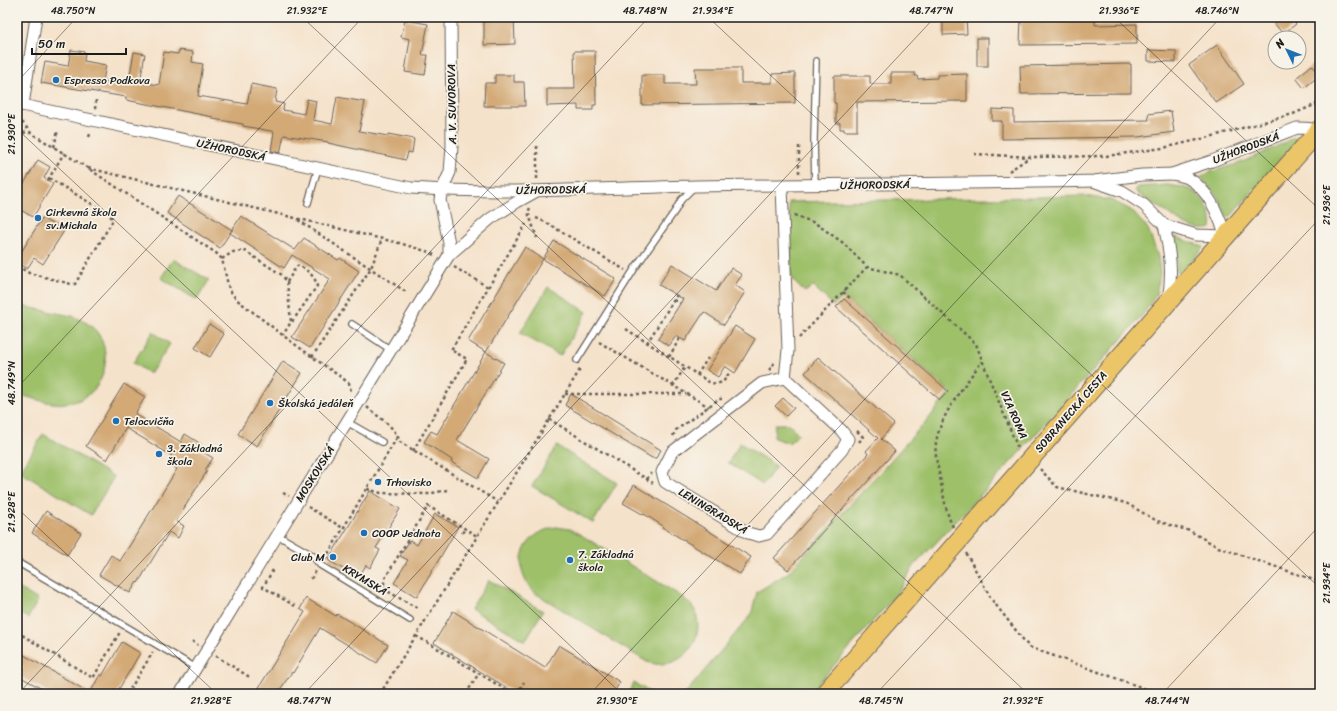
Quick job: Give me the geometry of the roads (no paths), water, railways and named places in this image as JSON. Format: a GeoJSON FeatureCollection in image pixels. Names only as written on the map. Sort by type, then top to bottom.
{"type":"FeatureCollection","features":[{"type":"Feature","properties":{"kind":"main road","name":"SOBRANECKÁ CESTA"},"geometry":{"type":"LineString","coordinates":[[824,694],[1319,130]]}},
{"type":"Feature","properties":{"kind":"street"},"geometry":{"type":"LineString","coordinates":[[20,105],[36,17]]}},
{"type":"Feature","properties":{"kind":"street","name":"A. V. SUVOROVA"},"geometry":{"type":"LineString","coordinates":[[442,190],[450,172],[452,148],[451,17]]}},
{"type":"Feature","properties":{"kind":"street","name":"UŽHORODSKÁ"},"geometry":{"type":"LineString","coordinates":[[20,105],[411,188],[442,190],[538,191],[695,186],[1094,181],[1142,175],[1172,174],[1212,161],[1297,128],[1319,130]]}},
{"type":"Feature","properties":{"kind":"street","name":"UŽHORODSKÁ"},"geometry":{"type":"LineString","coordinates":[[1172,174],[1187,178],[1202,189],[1218,212],[1226,236]]}},
{"type":"Feature","properties":{"kind":"street","name":"UŽHORODSKÁ"},"geometry":{"type":"LineString","coordinates":[[1094,181],[1122,191],[1144,205],[1164,226],[1170,250],[1172,274],[1168,302]]}},
{"type":"Feature","properties":{"kind":"street"},"geometry":{"type":"LineString","coordinates":[[782,186],[788,350],[785,378]]}},
{"type":"Feature","properties":{"kind":"street"},"geometry":{"type":"LineString","coordinates":[[442,190],[440,200],[449,243],[449,255]]}},
{"type":"Feature","properties":{"kind":"street","name":"MOSKOVSKÁ"},"geometry":{"type":"LineString","coordinates":[[180,694],[449,255],[490,219],[538,191]]}},
{"type":"Feature","properties":{"kind":"street"},"geometry":{"type":"LineString","coordinates":[[1164,226],[1196,235],[1226,236]]}},
{"type":"Feature","properties":{"kind":"street","name":"LENINGRADSKÁ"},"geometry":{"type":"LineString","coordinates":[[785,378],[842,430],[848,439],[842,450],[768,534],[759,536],[748,533],[665,482],[662,472],[672,452],[762,383],[785,378]]}},
{"type":"Feature","properties":{"kind":"lane"},"geometry":{"type":"LineString","coordinates":[[815,185],[814,139],[816,61]]}},
{"type":"Feature","properties":{"kind":"lane"},"geometry":{"type":"LineString","coordinates":[[308,203],[318,168]]}},
{"type":"Feature","properties":{"kind":"lane"},"geometry":{"type":"LineString","coordinates":[[577,360],[632,274],[675,212],[681,200],[695,186]]}},
{"type":"Feature","properties":{"kind":"lane"},"geometry":{"type":"LineString","coordinates":[[352,324],[392,350]]}},
{"type":"Feature","properties":{"kind":"lane"},"geometry":{"type":"LineString","coordinates":[[348,422],[382,442]]}},
{"type":"Feature","properties":{"kind":"lane","name":"KRYMSKÁ"},"geometry":{"type":"LineString","coordinates":[[277,535],[312,555],[320,565],[410,620]]}},
{"type":"Feature","properties":{"kind":"lane"},"geometry":{"type":"LineString","coordinates":[[17,562],[196,668]]}},
{"type":"Feature","properties":{"kind":"place","name":"Espresso Podkova"},"geometry":{"type":"Point","coordinates":[56,80]}},
{"type":"Feature","properties":{"kind":"place","name":"Cirkevná škola sv.Michala"},"geometry":{"type":"Point","coordinates":[38,218]}},
{"type":"Feature","properties":{"kind":"place","name":"Školská jedáleň"},"geometry":{"type":"Point","coordinates":[270,403]}},
{"type":"Feature","properties":{"kind":"place","name":"Telocvičňa"},"geometry":{"type":"Point","coordinates":[116,421]}},
{"type":"Feature","properties":{"kind":"place","name":"3. Základná škola"},"geometry":{"type":"Point","coordinates":[159,454]}},
{"type":"Feature","properties":{"kind":"place","name":"Trhovisko"},"geometry":{"type":"Point","coordinates":[378,482]}},
{"type":"Feature","properties":{"kind":"place","name":"COOP Jednota"},"geometry":{"type":"Point","coordinates":[364,533]}},
{"type":"Feature","properties":{"kind":"place","name":"Club M"},"geometry":{"type":"Point","coordinates":[333,557]}},
{"type":"Feature","properties":{"kind":"place","name":"7. Základná škola"},"geometry":{"type":"Point","coordinates":[570,560]}}]}
